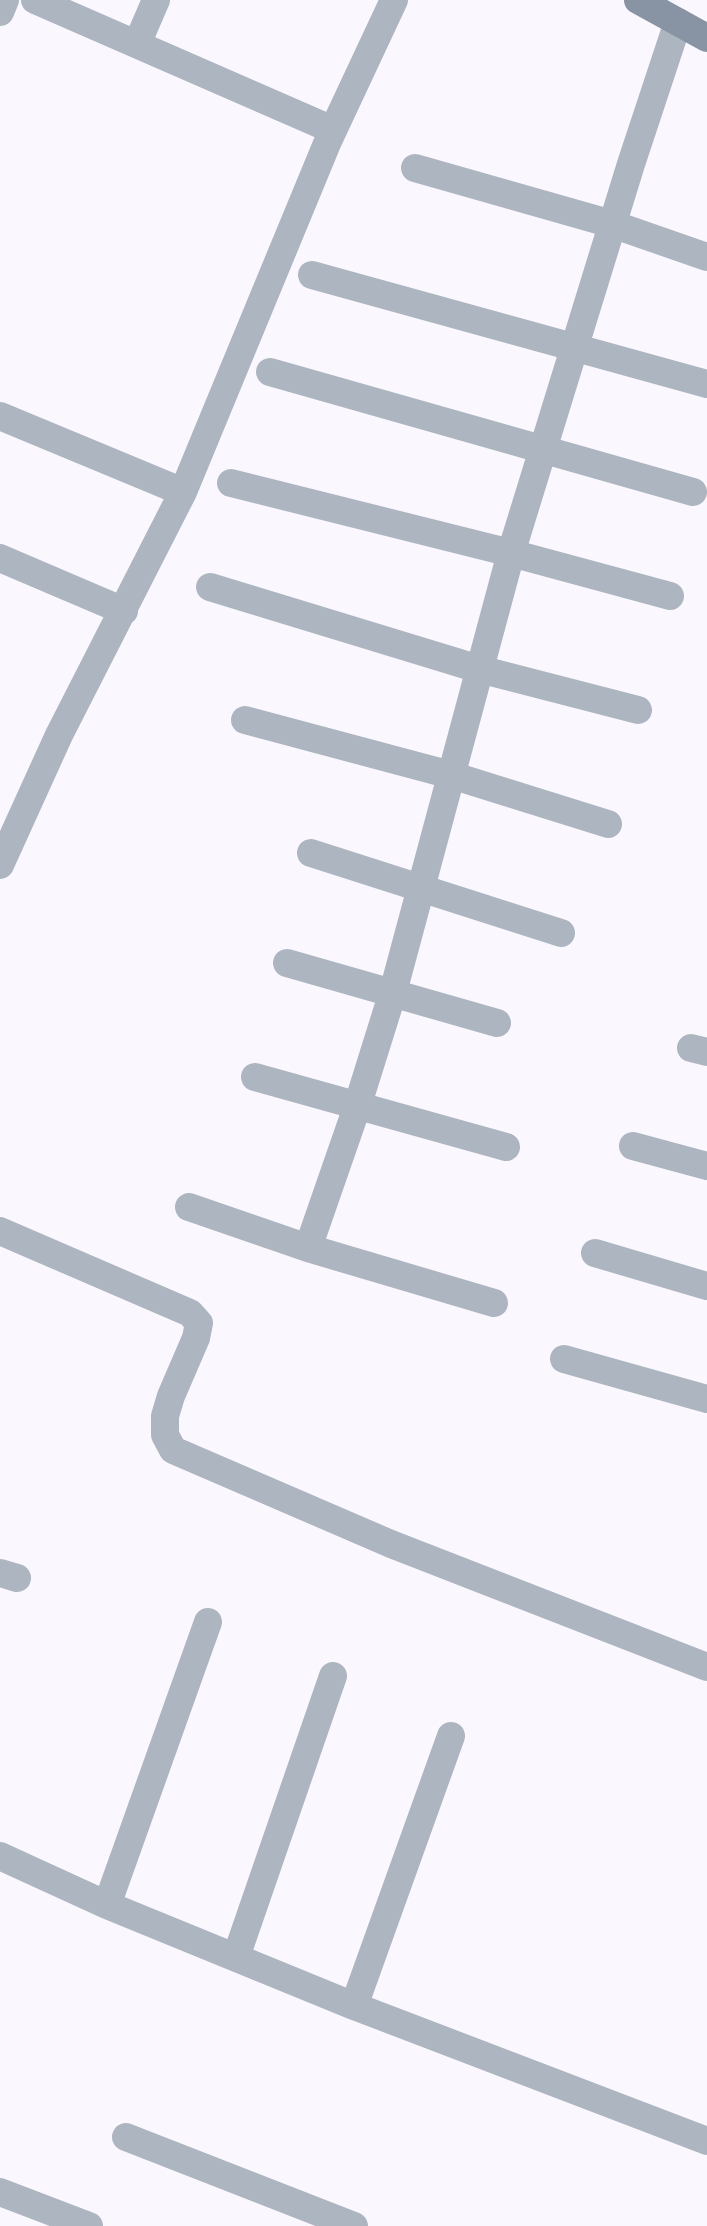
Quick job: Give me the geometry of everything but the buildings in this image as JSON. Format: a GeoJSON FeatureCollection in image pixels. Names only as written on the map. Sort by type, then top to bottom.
{"type":"FeatureCollection","features":[{"type":"Feature","properties":{"kind":"street"},"geometry":{"type":"LineString","coordinates":[[0,12],[5,0]]}},
{"type":"Feature","properties":{"kind":"street"},"geometry":{"type":"LineString","coordinates":[[35,0],[333,130]]}},
{"type":"Feature","properties":{"kind":"street"},"geometry":{"type":"LineString","coordinates":[[136,44],[156,0]]}},
{"type":"Feature","properties":{"kind":"street"},"geometry":{"type":"LineString","coordinates":[[0,865],[59,735],[124,611],[183,492],[333,130],[394,0]]}},
{"type":"Feature","properties":{"kind":"street"},"geometry":{"type":"LineString","coordinates":[[638,0],[707,38]]}},
{"type":"Feature","properties":{"kind":"street"},"geometry":{"type":"LineString","coordinates":[[308,1248],[357,1107],[393,992],[478,669],[511,554],[612,224],[678,22]]}},
{"type":"Feature","properties":{"kind":"street"},"geometry":{"type":"LineString","coordinates":[[414,168],[612,224],[707,256]]}},
{"type":"Feature","properties":{"kind":"street"},"geometry":{"type":"LineString","coordinates":[[312,275],[707,384]]}},
{"type":"Feature","properties":{"kind":"street"},"geometry":{"type":"LineString","coordinates":[[270,372],[544,448],[693,492]]}},
{"type":"Feature","properties":{"kind":"street"},"geometry":{"type":"LineString","coordinates":[[0,416],[183,492]]}},
{"type":"Feature","properties":{"kind":"street"},"geometry":{"type":"LineString","coordinates":[[231,483],[670,596]]}},
{"type":"Feature","properties":{"kind":"street"},"geometry":{"type":"LineString","coordinates":[[0,558],[124,611]]}},
{"type":"Feature","properties":{"kind":"street"},"geometry":{"type":"LineString","coordinates":[[210,586],[478,669],[638,710]]}},
{"type":"Feature","properties":{"kind":"street"},"geometry":{"type":"LineString","coordinates":[[245,720],[451,775],[608,824]]}},
{"type":"Feature","properties":{"kind":"street"},"geometry":{"type":"LineString","coordinates":[[311,853],[561,933]]}},
{"type":"Feature","properties":{"kind":"street"},"geometry":{"type":"LineString","coordinates":[[287,963],[497,1023]]}},
{"type":"Feature","properties":{"kind":"street"},"geometry":{"type":"LineString","coordinates":[[255,1077],[506,1148]]}},
{"type":"Feature","properties":{"kind":"street"},"geometry":{"type":"LineString","coordinates":[[633,1146],[707,1166]]}},
{"type":"Feature","properties":{"kind":"street"},"geometry":{"type":"LineString","coordinates":[[189,1207],[308,1248],[494,1303]]}},
{"type":"Feature","properties":{"kind":"street"},"geometry":{"type":"LineString","coordinates":[[0,1231],[190,1313],[200,1323],[196,1338],[165,1416],[165,1435],[173,1450],[391,1544],[707,1667]]}},
{"type":"Feature","properties":{"kind":"street"},"geometry":{"type":"LineString","coordinates":[[595,1253],[707,1286]]}},
{"type":"Feature","properties":{"kind":"street"},"geometry":{"type":"LineString","coordinates":[[564,1359],[707,1399]]}},
{"type":"Feature","properties":{"kind":"street"},"geometry":{"type":"LineString","coordinates":[[107,1905],[208,1622]]}},
{"type":"Feature","properties":{"kind":"street"},"geometry":{"type":"LineString","coordinates":[[236,1958],[333,1676]]}},
{"type":"Feature","properties":{"kind":"street"},"geometry":{"type":"LineString","coordinates":[[354,2006],[450,1736]]}},
{"type":"Feature","properties":{"kind":"street"},"geometry":{"type":"LineString","coordinates":[[0,1856],[107,1905],[354,2006],[707,2141]]}},
{"type":"Feature","properties":{"kind":"street"},"geometry":{"type":"LineString","coordinates":[[126,2138],[354,2226]]}},
{"type":"Feature","properties":{"kind":"street"},"geometry":{"type":"LineString","coordinates":[[0,2192],[88,2226]]}}]}
